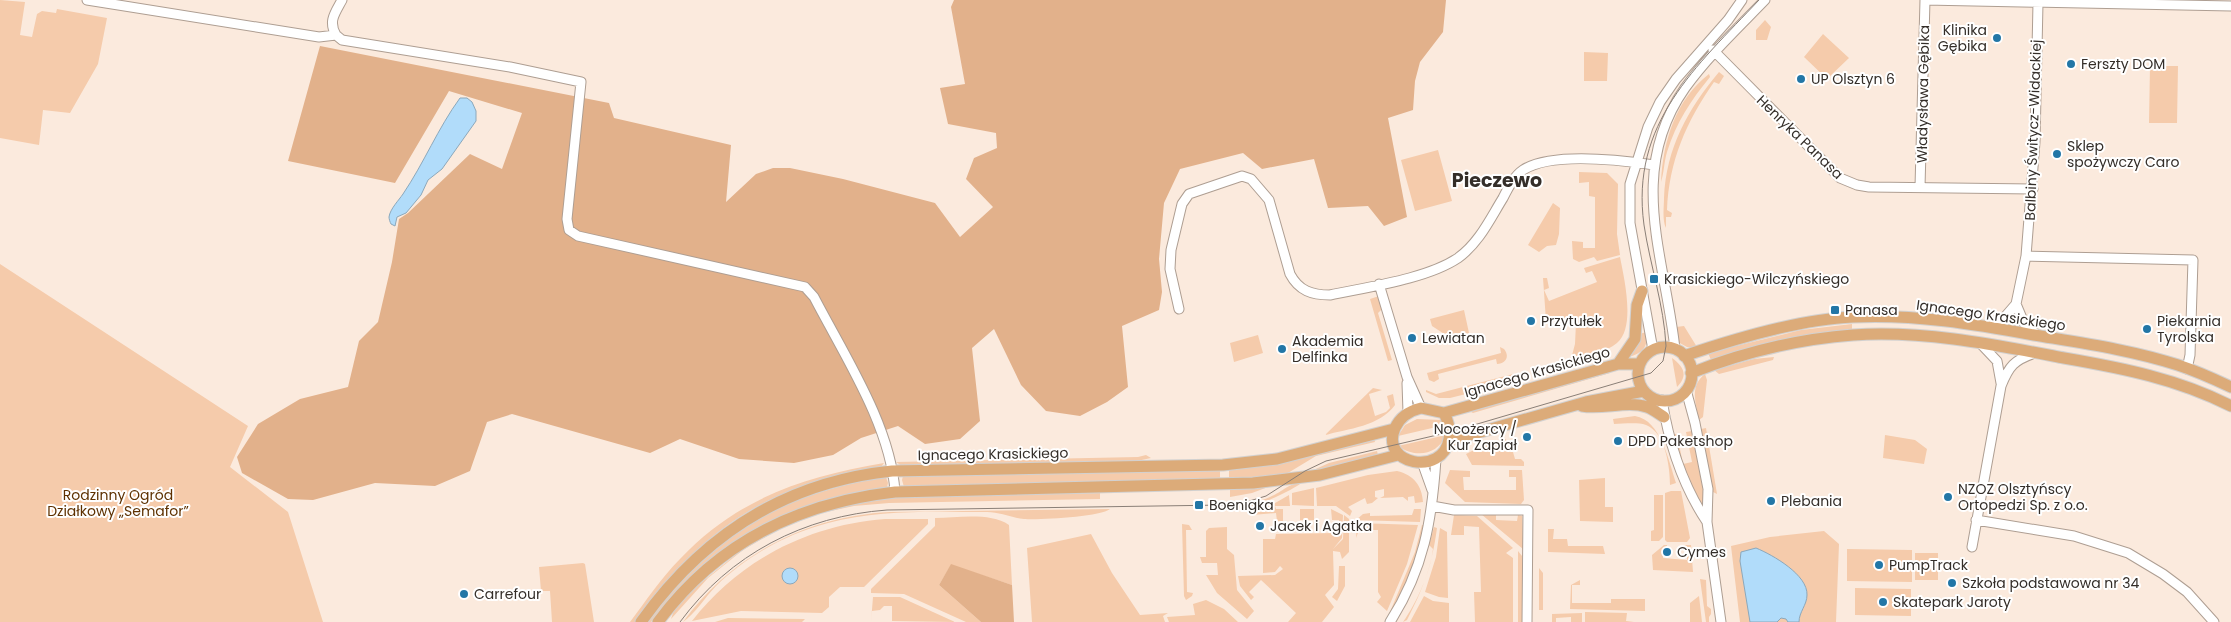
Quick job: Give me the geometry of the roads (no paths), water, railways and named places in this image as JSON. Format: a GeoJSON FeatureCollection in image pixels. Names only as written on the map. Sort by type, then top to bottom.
{"type":"FeatureCollection","features":[{"type":"Feature","properties":{"kind":"main road"},"geometry":{"type":"LineString","coordinates":[[1618,364],[1635,339],[1637,305],[1642,291]]}},
{"type":"Feature","properties":{"kind":"main road","name":"Ignacego Krasickiego"},"geometry":{"type":"LineString","coordinates":[[1679,353],[1822,321],[1854,317],[1916,318],[1983,327],[2133,353],[2187,368],[2231,387]]}},
{"type":"Feature","properties":{"kind":"main road"},"geometry":{"type":"LineString","coordinates":[[1878,318],[1876,329],[1878,334]]}},
{"type":"Feature","properties":{"kind":"main road"},"geometry":{"type":"LineString","coordinates":[[1691,373],[1715,364],[1779,347],[1827,338],[1878,334],[1919,336],[2036,352],[2130,370],[2171,381],[2231,406]]}},
{"type":"Feature","properties":{"kind":"main road"},"geometry":{"type":"LineString","coordinates":[[1664,347],[1679,353],[1688,361],[1691,373],[1686,390],[1676,398],[1662,400],[1649,396],[1644,391],[1638,376],[1640,364],[1653,350],[1664,347]]}},
{"type":"Feature","properties":{"kind":"main road"},"geometry":{"type":"LineString","coordinates":[[2130,370],[2133,353]]}},
{"type":"Feature","properties":{"kind":"main road","name":"Ignacego Krasickiego"},"geometry":{"type":"LineString","coordinates":[[1444,413],[1618,364],[1640,364]]}},
{"type":"Feature","properties":{"kind":"main road"},"geometry":{"type":"LineString","coordinates":[[1449,441],[1576,405],[1644,391]]}},
{"type":"Feature","properties":{"kind":"main road"},"geometry":{"type":"LineString","coordinates":[[1576,405],[1595,408],[1637,405],[1647,407],[1664,417]]}},
{"type":"Feature","properties":{"kind":"main road"},"geometry":{"type":"LineString","coordinates":[[1421,408],[1444,413],[1449,426],[1449,441],[1445,452],[1436,459],[1422,462],[1411,461],[1398,455],[1393,445],[1394,429],[1401,418],[1408,412],[1421,408]]}},
{"type":"Feature","properties":{"kind":"main road","name":"Ignacego Krasickiego"},"geometry":{"type":"LineString","coordinates":[[641,622],[668,587],[694,559],[723,535],[752,515],[783,499],[814,487],[850,478],[892,471],[1213,465],[1256,462],[1394,429]]}},
{"type":"Feature","properties":{"kind":"main road"},"geometry":{"type":"LineString","coordinates":[[658,622],[673,603],[709,568],[739,544],[768,527],[797,514],[825,504],[864,495],[895,492],[1253,484],[1320,475],[1398,455]]}},
{"type":"Feature","properties":{"kind":"street"},"geometry":{"type":"LineString","coordinates":[[87,0],[319,37],[336,35]]}},
{"type":"Feature","properties":{"kind":"street"},"geometry":{"type":"LineString","coordinates":[[342,0],[333,15],[331,24],[336,35],[342,40],[510,67],[581,82],[567,219],[569,230],[578,236],[805,287],[814,297],[872,409],[888,450],[895,492]]}},
{"type":"Feature","properties":{"kind":"street"},"geometry":{"type":"LineString","coordinates":[[1653,350],[1629,208],[1630,184],[1648,127],[1660,102],[1676,79],[1728,20],[1742,0]]}},
{"type":"Feature","properties":{"kind":"street"},"geometry":{"type":"LineString","coordinates":[[1679,353],[1655,226],[1652,199],[1654,165],[1663,128],[1686,87],[1764,0]]}},
{"type":"Feature","properties":{"kind":"street","name":"Władysława Gębika"},"geometry":{"type":"LineString","coordinates":[[1920,187],[1925,0],[2038,3],[2142,2],[2231,6]]}},
{"type":"Feature","properties":{"kind":"street","name":"Balbiny Świtycz-Widackiej"},"geometry":{"type":"LineString","coordinates":[[2016,304],[2026,256],[2033,189],[2038,3]]}},
{"type":"Feature","properties":{"kind":"street","name":"Henryka Panasa"},"geometry":{"type":"LineString","coordinates":[[1707,44],[1840,178],[1857,185],[1869,187],[2033,189]]}},
{"type":"Feature","properties":{"kind":"street"},"geometry":{"type":"LineString","coordinates":[[1180,309],[1170,269],[1171,250],[1182,204],[1189,194],[1242,176],[1251,179],[1269,200],[1290,274],[1295,284],[1315,295],[1330,295],[1422,274],[1457,258],[1474,244],[1512,182],[1522,171],[1545,160],[1563,158],[1636,162],[1654,165]]}},
{"type":"Feature","properties":{"kind":"street"},"geometry":{"type":"LineString","coordinates":[[2026,256],[2193,260],[2190,355],[2187,368]]}},
{"type":"Feature","properties":{"kind":"street"},"geometry":{"type":"LineString","coordinates":[[1380,284],[1406,377],[1421,408]]}},
{"type":"Feature","properties":{"kind":"street"},"geometry":{"type":"LineString","coordinates":[[1983,327],[2003,319],[2016,304],[2024,323],[2038,336]]}},
{"type":"Feature","properties":{"kind":"street"},"geometry":{"type":"LineString","coordinates":[[1980,343],[1997,361],[2001,386]]}},
{"type":"Feature","properties":{"kind":"street"},"geometry":{"type":"LineString","coordinates":[[1972,547],[2001,386],[2013,364],[2020,358],[2036,352]]}},
{"type":"Feature","properties":{"kind":"street"},"geometry":{"type":"LineString","coordinates":[[1406,377],[1408,412]]}},
{"type":"Feature","properties":{"kind":"street"},"geometry":{"type":"LineString","coordinates":[[1686,390],[1695,423],[1708,489],[1707,522],[1721,622]]}},
{"type":"Feature","properties":{"kind":"street"},"geometry":{"type":"LineString","coordinates":[[1662,400],[1664,417],[1682,476],[1707,522]]}},
{"type":"Feature","properties":{"kind":"street"},"geometry":{"type":"LineString","coordinates":[[1390,622],[1399,608],[1416,570],[1427,539],[1436,459]]}},
{"type":"Feature","properties":{"kind":"street"},"geometry":{"type":"LineString","coordinates":[[1422,462],[1433,495]]}},
{"type":"Feature","properties":{"kind":"street"},"geometry":{"type":"LineString","coordinates":[[1432,506],[1454,510],[1528,510],[1527,622]]}},
{"type":"Feature","properties":{"kind":"street"},"geometry":{"type":"LineString","coordinates":[[1976,520],[2074,536],[2128,553],[2163,574],[2187,592],[2214,622]]}},
{"type":"Feature","properties":{"kind":"water"},"geometry":{"type":"Polygon","coordinates":[[[460,98],[467,98],[472,102],[476,111],[476,121],[442,169],[428,180],[421,195],[406,213],[397,217],[395,226],[391,224],[389,217],[391,211],[411,182],[460,98]]]}},
{"type":"Feature","properties":{"kind":"water"},"geometry":{"type":"Polygon","coordinates":[[[1756,548],[1780,561],[1802,580],[1807,595],[1799,622],[1788,622],[1786,619],[1781,618],[1777,622],[1750,622],[1740,561],[1741,552],[1756,548]]]}},
{"type":"Feature","properties":{"kind":"water"},"geometry":{"type":"Polygon","coordinates":[[[790,568],[796,570],[798,576],[796,582],[790,584],[784,582],[782,576],[784,570],[790,568]]]}},
{"type":"Feature","properties":{"kind":"tram line"},"geometry":{"type":"LineString","coordinates":[[680,622],[700,598],[746,558],[798,530],[827,520],[887,510],[1224,505],[1246,502],[1266,496],[1305,471],[1326,461],[1450,432],[1651,373],[1663,361],[1666,346],[1663,315],[1644,225],[1642,189],[1647,156],[1658,127],[1673,99],[1712,49],[1759,0]]}},
{"type":"Feature","properties":{"kind":"place","name":"Klinika Gębika"},"geometry":{"type":"Point","coordinates":[1997,38]}},
{"type":"Feature","properties":{"kind":"place","name":"Ferszty DOM"},"geometry":{"type":"Point","coordinates":[2071,64]}},
{"type":"Feature","properties":{"kind":"place","name":"UP Olsztyn 6"},"geometry":{"type":"Point","coordinates":[1801,79]}},
{"type":"Feature","properties":{"kind":"place","name":"Sklep spożywczy Caro"},"geometry":{"type":"Point","coordinates":[2057,154]}},
{"type":"Feature","properties":{"kind":"place","name":"Krasickiego-Wilczyńskiego"},"geometry":{"type":"Point","coordinates":[1654,279]}},
{"type":"Feature","properties":{"kind":"place","name":"Panasa"},"geometry":{"type":"Point","coordinates":[1835,310]}},
{"type":"Feature","properties":{"kind":"place","name":"Przytułek"},"geometry":{"type":"Point","coordinates":[1531,321]}},
{"type":"Feature","properties":{"kind":"place","name":"Piekarnia Tyrolska"},"geometry":{"type":"Point","coordinates":[2147,329]}},
{"type":"Feature","properties":{"kind":"place","name":"Lewiatan"},"geometry":{"type":"Point","coordinates":[1412,338]}},
{"type":"Feature","properties":{"kind":"place","name":"Akademia Delfinka"},"geometry":{"type":"Point","coordinates":[1282,349]}},
{"type":"Feature","properties":{"kind":"place","name":"Nocożercy / Kur Zapiał"},"geometry":{"type":"Point","coordinates":[1527,437]}},
{"type":"Feature","properties":{"kind":"place","name":"DPD Paketshop"},"geometry":{"type":"Point","coordinates":[1618,441]}},
{"type":"Feature","properties":{"kind":"place","name":"NZOZ Olsztyńscy Ortopedzi Sp. z o.o."},"geometry":{"type":"Point","coordinates":[1948,497]}},
{"type":"Feature","properties":{"kind":"place","name":"Plebania"},"geometry":{"type":"Point","coordinates":[1771,501]}},
{"type":"Feature","properties":{"kind":"place","name":"Boenigka"},"geometry":{"type":"Point","coordinates":[1199,505]}},
{"type":"Feature","properties":{"kind":"place","name":"Jacek i Agatka"},"geometry":{"type":"Point","coordinates":[1260,526]}},
{"type":"Feature","properties":{"kind":"place","name":"Cymes"},"geometry":{"type":"Point","coordinates":[1667,552]}},
{"type":"Feature","properties":{"kind":"place","name":"PumpTrack"},"geometry":{"type":"Point","coordinates":[1879,565]}},
{"type":"Feature","properties":{"kind":"place","name":"Szkoła podstawowa nr 34"},"geometry":{"type":"Point","coordinates":[1952,583]}},
{"type":"Feature","properties":{"kind":"place","name":"Carrefour"},"geometry":{"type":"Point","coordinates":[464,594]}},
{"type":"Feature","properties":{"kind":"place","name":"Skatepark Jaroty"},"geometry":{"type":"Point","coordinates":[1883,602]}},
{"type":"Feature","properties":{"kind":"district","name":"Pieczewo"},"geometry":{"type":"Point","coordinates":[1497,180]}},
{"type":"Feature","properties":{"kind":"park label","name":"Rodzinny Ogród Działkowy „Semafor”"},"geometry":{"type":"Point","coordinates":[118,504]}}]}
